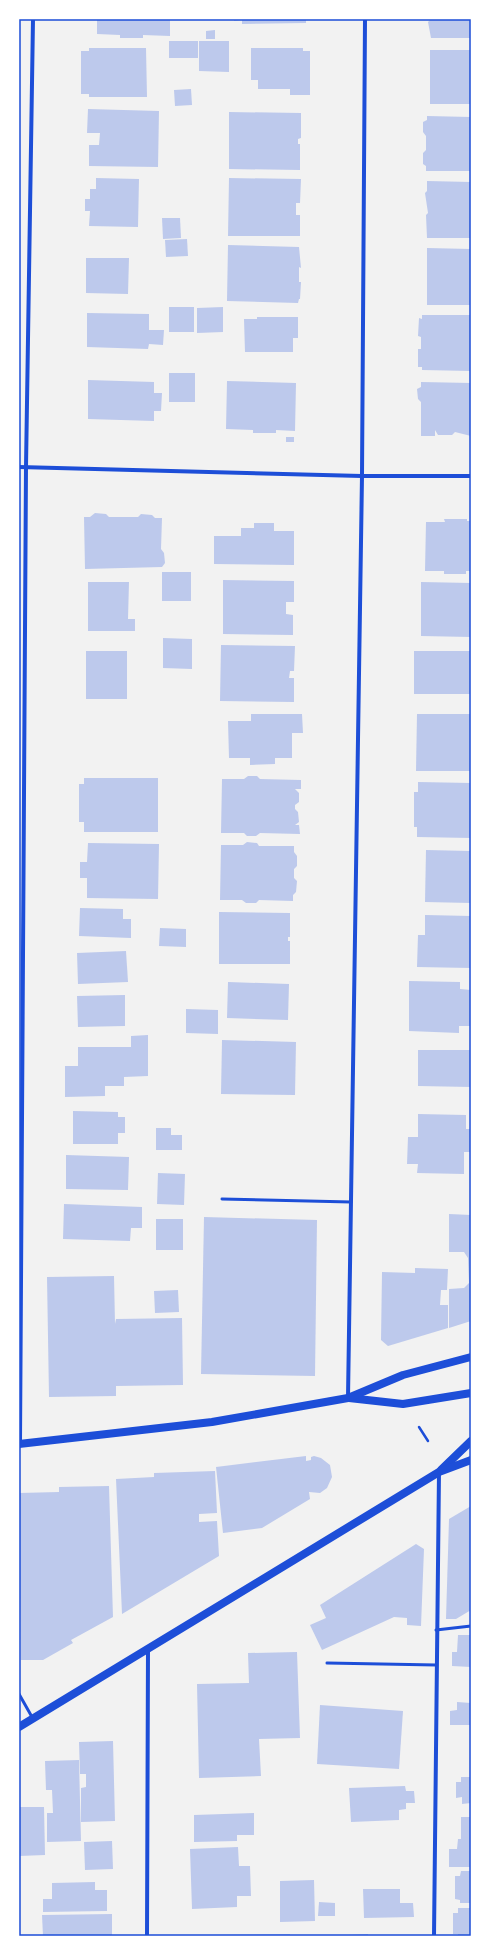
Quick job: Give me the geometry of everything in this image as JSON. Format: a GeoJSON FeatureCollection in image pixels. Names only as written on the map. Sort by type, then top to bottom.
{"type":"FeatureCollection","features":[{"type":"Feature","properties":{"kind":"main road"},"geometry":{"type":"LineString","coordinates":[[19,1444],[212,1422],[348,1398],[403,1375],[471,1357]]}},
{"type":"Feature","properties":{"kind":"main road"},"geometry":{"type":"LineString","coordinates":[[348,1398],[403,1404],[471,1393]]}},
{"type":"Feature","properties":{"kind":"main road"},"geometry":{"type":"LineString","coordinates":[[439,1472],[471,1441]]}},
{"type":"Feature","properties":{"kind":"main road"},"geometry":{"type":"LineString","coordinates":[[19,1726],[439,1472],[471,1460]]}},
{"type":"Feature","properties":{"kind":"street"},"geometry":{"type":"LineString","coordinates":[[19,1444],[26,467],[33,19]]}},
{"type":"Feature","properties":{"kind":"street"},"geometry":{"type":"LineString","coordinates":[[348,1398],[362,476],[365,19]]}},
{"type":"Feature","properties":{"kind":"street"},"geometry":{"type":"LineString","coordinates":[[19,467],[362,476],[471,476]]}},
{"type":"Feature","properties":{"kind":"street"},"geometry":{"type":"LineString","coordinates":[[434,1936],[436,1630],[439,1472]]}},
{"type":"Feature","properties":{"kind":"street"},"geometry":{"type":"LineString","coordinates":[[147,1936],[148,1649]]}},
{"type":"Feature","properties":{"kind":"lane"},"geometry":{"type":"LineString","coordinates":[[222,1199],[351,1202]]}},
{"type":"Feature","properties":{"kind":"lane"},"geometry":{"type":"LineString","coordinates":[[436,1630],[471,1626]]}},
{"type":"Feature","properties":{"kind":"lane"},"geometry":{"type":"LineString","coordinates":[[327,1663],[436,1665]]}},
{"type":"Feature","properties":{"kind":"lane"},"geometry":{"type":"LineString","coordinates":[[19,1694],[32,1719]]}},
{"type":"Feature","properties":{"kind":"path"},"geometry":{"type":"LineString","coordinates":[[419,1427],[428,1441]]}},
{"type":"Feature","properties":{"kind":"building"},"geometry":{"type":"Polygon","coordinates":[[[97,19],[170,19],[170,36],[143,35],[143,38],[120,38],[120,35],[97,34],[97,19]]]}},
{"type":"Feature","properties":{"kind":"building"},"geometry":{"type":"Polygon","coordinates":[[[234,19],[306,19],[306,23],[242,24],[242,20],[234,21],[234,19]]]}},
{"type":"Feature","properties":{"kind":"building"},"geometry":{"type":"Polygon","coordinates":[[[431,19],[471,19],[471,38],[431,38],[428,22],[431,19]]]}},
{"type":"Feature","properties":{"kind":"building"},"geometry":{"type":"Polygon","coordinates":[[[215,30],[215,39],[206,39],[206,31],[215,30]]]}},
{"type":"Feature","properties":{"kind":"building"},"geometry":{"type":"Polygon","coordinates":[[[169,41],[198,41],[198,58],[169,58],[169,41]]]}},
{"type":"Feature","properties":{"kind":"building"},"geometry":{"type":"Polygon","coordinates":[[[199,41],[229,41],[229,72],[199,71],[199,41]]]}},
{"type":"Feature","properties":{"kind":"building"},"geometry":{"type":"Polygon","coordinates":[[[89,48],[146,48],[147,97],[89,97],[89,94],[81,94],[81,51],[89,51],[89,48]]]}},
{"type":"Feature","properties":{"kind":"building"},"geometry":{"type":"Polygon","coordinates":[[[251,48],[303,48],[303,51],[310,51],[310,95],[290,95],[290,89],[258,89],[258,80],[251,80],[251,48]]]}},
{"type":"Feature","properties":{"kind":"building"},"geometry":{"type":"Polygon","coordinates":[[[430,50],[471,50],[471,104],[430,104],[430,50]]]}},
{"type":"Feature","properties":{"kind":"building"},"geometry":{"type":"Polygon","coordinates":[[[191,89],[192,105],[175,106],[174,90],[191,89]]]}},
{"type":"Feature","properties":{"kind":"building"},"geometry":{"type":"Polygon","coordinates":[[[88,109],[159,111],[158,167],[89,166],[89,145],[99,145],[100,133],[87,133],[88,109]]]}},
{"type":"Feature","properties":{"kind":"building"},"geometry":{"type":"Polygon","coordinates":[[[229,112],[301,113],[301,138],[298,139],[298,144],[300,144],[300,170],[229,169],[229,112]]]}},
{"type":"Feature","properties":{"kind":"building"},"geometry":{"type":"Polygon","coordinates":[[[427,116],[471,117],[471,171],[426,171],[426,166],[423,164],[423,153],[426,150],[426,136],[423,132],[423,122],[427,120],[427,116]]]}},
{"type":"Feature","properties":{"kind":"building"},"geometry":{"type":"Polygon","coordinates":[[[96,178],[139,179],[138,227],[89,226],[90,211],[85,211],[85,199],[90,199],[90,189],[96,189],[96,178]]]}},
{"type":"Feature","properties":{"kind":"building"},"geometry":{"type":"Polygon","coordinates":[[[229,178],[301,179],[300,203],[296,203],[296,215],[300,215],[300,236],[228,236],[229,178]]]}},
{"type":"Feature","properties":{"kind":"building"},"geometry":{"type":"Polygon","coordinates":[[[427,181],[471,182],[471,238],[427,238],[426,215],[428,213],[425,193],[427,191],[427,181]]]}},
{"type":"Feature","properties":{"kind":"building"},"geometry":{"type":"Polygon","coordinates":[[[162,218],[180,218],[181,238],[163,239],[162,218]]]}},
{"type":"Feature","properties":{"kind":"building"},"geometry":{"type":"Polygon","coordinates":[[[187,239],[188,256],[166,257],[165,240],[187,239]]]}},
{"type":"Feature","properties":{"kind":"building"},"geometry":{"type":"Polygon","coordinates":[[[228,245],[299,247],[301,268],[299,267],[299,282],[301,282],[300,299],[298,303],[227,301],[228,245]]]}},
{"type":"Feature","properties":{"kind":"building"},"geometry":{"type":"Polygon","coordinates":[[[427,248],[471,249],[471,305],[427,305],[427,248]]]}},
{"type":"Feature","properties":{"kind":"building"},"geometry":{"type":"Polygon","coordinates":[[[86,258],[129,258],[128,294],[86,293],[86,258]]]}},
{"type":"Feature","properties":{"kind":"building"},"geometry":{"type":"Polygon","coordinates":[[[169,307],[194,307],[194,332],[169,332],[169,307]]]}},
{"type":"Feature","properties":{"kind":"building"},"geometry":{"type":"Polygon","coordinates":[[[223,307],[223,332],[197,333],[197,308],[223,307]]]}},
{"type":"Feature","properties":{"kind":"building"},"geometry":{"type":"Polygon","coordinates":[[[87,313],[149,314],[149,330],[164,330],[163,345],[149,344],[148,349],[87,347],[87,313]]]}},
{"type":"Feature","properties":{"kind":"building"},"geometry":{"type":"Polygon","coordinates":[[[422,315],[471,315],[471,371],[422,370],[422,367],[418,367],[418,349],[421,349],[421,337],[418,336],[419,318],[422,319],[422,315]]]}},
{"type":"Feature","properties":{"kind":"building"},"geometry":{"type":"Polygon","coordinates":[[[257,317],[298,317],[298,338],[293,338],[293,352],[245,352],[244,319],[257,319],[257,317]]]}},
{"type":"Feature","properties":{"kind":"building"},"geometry":{"type":"Polygon","coordinates":[[[169,373],[195,373],[195,402],[169,402],[169,373]]]}},
{"type":"Feature","properties":{"kind":"building"},"geometry":{"type":"Polygon","coordinates":[[[88,380],[154,382],[154,393],[162,393],[161,411],[154,411],[154,421],[88,419],[88,380]]]}},
{"type":"Feature","properties":{"kind":"building"},"geometry":{"type":"Polygon","coordinates":[[[227,381],[296,383],[295,431],[276,430],[276,433],[253,433],[253,430],[226,429],[227,381]]]}},
{"type":"Feature","properties":{"kind":"building"},"geometry":{"type":"Polygon","coordinates":[[[421,382],[471,383],[471,436],[455,432],[452,435],[438,435],[435,430],[435,436],[421,436],[421,402],[418,399],[417,389],[421,387],[421,382]]]}},
{"type":"Feature","properties":{"kind":"building"},"geometry":{"type":"Polygon","coordinates":[[[286,437],[294,437],[294,442],[286,442],[286,437]]]}},
{"type":"Feature","properties":{"kind":"building"},"geometry":{"type":"Polygon","coordinates":[[[95,513],[106,514],[109,517],[138,517],[141,514],[152,515],[155,518],[162,518],[161,549],[164,553],[165,563],[162,567],[85,569],[84,517],[90,517],[95,513]]]}},
{"type":"Feature","properties":{"kind":"building"},"geometry":{"type":"Polygon","coordinates":[[[444,519],[467,519],[467,521],[471,521],[471,571],[466,571],[466,574],[444,574],[444,571],[425,571],[426,522],[445,522],[444,519]]]}},
{"type":"Feature","properties":{"kind":"building"},"geometry":{"type":"Polygon","coordinates":[[[254,523],[274,523],[274,531],[294,531],[294,565],[214,564],[214,536],[241,536],[241,528],[254,528],[254,523]]]}},
{"type":"Feature","properties":{"kind":"building"},"geometry":{"type":"Polygon","coordinates":[[[162,572],[191,572],[191,601],[162,601],[162,572]]]}},
{"type":"Feature","properties":{"kind":"building"},"geometry":{"type":"Polygon","coordinates":[[[223,580],[294,581],[294,602],[286,602],[286,614],[293,615],[293,635],[223,634],[223,580]]]}},
{"type":"Feature","properties":{"kind":"building"},"geometry":{"type":"Polygon","coordinates":[[[88,582],[129,582],[128,619],[135,619],[135,631],[88,631],[88,582]]]}},
{"type":"Feature","properties":{"kind":"building"},"geometry":{"type":"Polygon","coordinates":[[[421,582],[471,583],[471,637],[421,636],[421,582]]]}},
{"type":"Feature","properties":{"kind":"building"},"geometry":{"type":"Polygon","coordinates":[[[163,638],[192,639],[192,669],[163,668],[163,638]]]}},
{"type":"Feature","properties":{"kind":"building"},"geometry":{"type":"Polygon","coordinates":[[[221,645],[295,646],[294,671],[290,671],[289,678],[294,678],[294,702],[220,701],[221,645]]]}},
{"type":"Feature","properties":{"kind":"building"},"geometry":{"type":"Polygon","coordinates":[[[86,651],[127,651],[127,699],[86,699],[86,651]]]}},
{"type":"Feature","properties":{"kind":"building"},"geometry":{"type":"Polygon","coordinates":[[[414,651],[471,651],[471,694],[414,694],[414,651]]]}},
{"type":"Feature","properties":{"kind":"building"},"geometry":{"type":"Polygon","coordinates":[[[251,714],[302,714],[303,733],[292,733],[292,758],[275,758],[275,764],[250,765],[250,758],[229,758],[228,721],[251,721],[251,714]]]}},
{"type":"Feature","properties":{"kind":"building"},"geometry":{"type":"Polygon","coordinates":[[[417,714],[471,714],[471,771],[416,771],[417,714]]]}},
{"type":"Feature","properties":{"kind":"building"},"geometry":{"type":"Polygon","coordinates":[[[248,776],[257,776],[260,779],[301,780],[301,789],[295,789],[299,793],[299,802],[295,805],[295,809],[298,812],[299,822],[295,825],[299,825],[300,834],[260,833],[256,836],[247,836],[244,833],[221,833],[222,779],[244,779],[248,776]]]}},
{"type":"Feature","properties":{"kind":"building"},"geometry":{"type":"Polygon","coordinates":[[[84,778],[158,778],[158,832],[84,832],[84,822],[79,822],[79,784],[84,784],[84,778]]]}},
{"type":"Feature","properties":{"kind":"building"},"geometry":{"type":"Polygon","coordinates":[[[418,782],[471,783],[471,838],[417,837],[417,827],[414,827],[414,792],[418,792],[418,782]]]}},
{"type":"Feature","properties":{"kind":"building"},"geometry":{"type":"Polygon","coordinates":[[[247,842],[257,843],[259,846],[294,846],[294,852],[297,856],[297,866],[294,869],[294,878],[297,881],[293,901],[259,900],[256,903],[246,903],[242,900],[220,900],[221,845],[243,845],[247,842]]]}},
{"type":"Feature","properties":{"kind":"building"},"geometry":{"type":"Polygon","coordinates":[[[88,843],[159,844],[158,899],[87,898],[87,878],[80,878],[80,862],[87,862],[88,843]]]}},
{"type":"Feature","properties":{"kind":"building"},"geometry":{"type":"Polygon","coordinates":[[[426,850],[471,851],[471,903],[425,902],[426,850]]]}},
{"type":"Feature","properties":{"kind":"building"},"geometry":{"type":"Polygon","coordinates":[[[80,908],[123,909],[123,919],[131,919],[131,938],[79,936],[80,908]]]}},
{"type":"Feature","properties":{"kind":"building"},"geometry":{"type":"Polygon","coordinates":[[[219,912],[290,913],[290,937],[288,937],[288,941],[290,941],[290,964],[219,964],[219,912]]]}},
{"type":"Feature","properties":{"kind":"building"},"geometry":{"type":"Polygon","coordinates":[[[425,915],[471,916],[471,968],[417,967],[418,935],[425,935],[425,915]]]}},
{"type":"Feature","properties":{"kind":"building"},"geometry":{"type":"Polygon","coordinates":[[[160,928],[186,929],[186,947],[159,946],[160,928]]]}},
{"type":"Feature","properties":{"kind":"building"},"geometry":{"type":"Polygon","coordinates":[[[126,951],[128,982],[78,984],[77,953],[126,951]]]}},
{"type":"Feature","properties":{"kind":"building"},"geometry":{"type":"Polygon","coordinates":[[[409,981],[460,982],[460,989],[471,990],[471,1026],[459,1026],[459,1033],[409,1031],[409,981]]]}},
{"type":"Feature","properties":{"kind":"building"},"geometry":{"type":"Polygon","coordinates":[[[228,982],[289,984],[288,1020],[227,1018],[228,982]]]}},
{"type":"Feature","properties":{"kind":"building"},"geometry":{"type":"Polygon","coordinates":[[[125,995],[125,1026],[78,1027],[77,996],[125,995]]]}},
{"type":"Feature","properties":{"kind":"building"},"geometry":{"type":"Polygon","coordinates":[[[186,1009],[218,1010],[218,1034],[186,1033],[186,1009]]]}},
{"type":"Feature","properties":{"kind":"building"},"geometry":{"type":"Polygon","coordinates":[[[148,1035],[148,1076],[124,1077],[124,1086],[105,1086],[105,1096],[65,1097],[65,1066],[78,1066],[78,1047],[131,1047],[131,1036],[148,1035]]]}},
{"type":"Feature","properties":{"kind":"building"},"geometry":{"type":"Polygon","coordinates":[[[222,1040],[296,1042],[295,1095],[221,1094],[222,1040]]]}},
{"type":"Feature","properties":{"kind":"building"},"geometry":{"type":"Polygon","coordinates":[[[418,1050],[471,1050],[471,1087],[418,1086],[418,1050]]]}},
{"type":"Feature","properties":{"kind":"building"},"geometry":{"type":"Polygon","coordinates":[[[73,1111],[118,1112],[118,1117],[125,1117],[125,1133],[118,1133],[118,1144],[73,1144],[73,1111]]]}},
{"type":"Feature","properties":{"kind":"building"},"geometry":{"type":"Polygon","coordinates":[[[418,1114],[466,1115],[466,1129],[471,1129],[471,1152],[464,1152],[464,1174],[417,1173],[418,1164],[407,1164],[408,1137],[418,1137],[418,1114]]]}},
{"type":"Feature","properties":{"kind":"building"},"geometry":{"type":"Polygon","coordinates":[[[156,1128],[171,1128],[171,1135],[182,1135],[182,1150],[156,1150],[156,1128]]]}},
{"type":"Feature","properties":{"kind":"building"},"geometry":{"type":"Polygon","coordinates":[[[66,1155],[129,1157],[128,1190],[66,1189],[66,1155]]]}},
{"type":"Feature","properties":{"kind":"building"},"geometry":{"type":"Polygon","coordinates":[[[158,1173],[185,1174],[184,1205],[157,1204],[158,1173]]]}},
{"type":"Feature","properties":{"kind":"building"},"geometry":{"type":"Polygon","coordinates":[[[64,1204],[142,1207],[142,1228],[131,1228],[130,1241],[63,1239],[64,1204]]]}},
{"type":"Feature","properties":{"kind":"building"},"geometry":{"type":"Polygon","coordinates":[[[449,1214],[471,1215],[471,1321],[449,1328],[449,1289],[464,1288],[469,1283],[468,1258],[464,1252],[449,1252],[449,1214]]]}},
{"type":"Feature","properties":{"kind":"building"},"geometry":{"type":"Polygon","coordinates":[[[204,1217],[317,1220],[315,1376],[201,1374],[204,1217]]]}},
{"type":"Feature","properties":{"kind":"building"},"geometry":{"type":"Polygon","coordinates":[[[156,1219],[183,1219],[183,1250],[156,1250],[156,1219]]]}},
{"type":"Feature","properties":{"kind":"building"},"geometry":{"type":"Polygon","coordinates":[[[415,1268],[448,1269],[447,1290],[441,1290],[440,1305],[448,1305],[448,1328],[388,1346],[381,1340],[382,1272],[415,1273],[415,1268]]]}},
{"type":"Feature","properties":{"kind":"building"},"geometry":{"type":"Polygon","coordinates":[[[114,1276],[115,1324],[116,1319],[182,1318],[183,1385],[116,1386],[116,1396],[49,1397],[47,1277],[114,1276]]]}},
{"type":"Feature","properties":{"kind":"building"},"geometry":{"type":"Polygon","coordinates":[[[178,1290],[179,1312],[155,1313],[154,1291],[178,1290]]]}},
{"type":"Feature","properties":{"kind":"building"},"geometry":{"type":"Polygon","coordinates":[[[306,1456],[306,1461],[311,1460],[311,1457],[314,1456],[321,1458],[330,1465],[332,1477],[327,1488],[320,1493],[309,1492],[310,1499],[262,1528],[223,1533],[216,1467],[306,1456]]]}},
{"type":"Feature","properties":{"kind":"building"},"geometry":{"type":"Polygon","coordinates":[[[215,1471],[217,1513],[199,1514],[199,1522],[217,1521],[219,1556],[122,1614],[116,1479],[154,1477],[154,1473],[215,1471]]]}},
{"type":"Feature","properties":{"kind":"building"},"geometry":{"type":"Polygon","coordinates":[[[109,1486],[113,1617],[71,1640],[73,1643],[43,1660],[21,1660],[19,1493],[59,1492],[59,1487],[109,1486]]]}},
{"type":"Feature","properties":{"kind":"building"},"geometry":{"type":"Polygon","coordinates":[[[471,1506],[471,1610],[456,1619],[446,1619],[449,1519],[471,1506]]]}},
{"type":"Feature","properties":{"kind":"building"},"geometry":{"type":"Polygon","coordinates":[[[416,1544],[424,1549],[421,1626],[407,1625],[407,1618],[394,1617],[322,1650],[310,1625],[326,1618],[320,1605],[416,1544]]]}},
{"type":"Feature","properties":{"kind":"building"},"geometry":{"type":"Polygon","coordinates":[[[458,1635],[471,1635],[471,1667],[452,1666],[452,1652],[457,1652],[458,1635]]]}},
{"type":"Feature","properties":{"kind":"building"},"geometry":{"type":"Polygon","coordinates":[[[297,1652],[300,1738],[259,1739],[261,1776],[199,1778],[197,1684],[249,1683],[248,1653],[297,1652]]]}},
{"type":"Feature","properties":{"kind":"building"},"geometry":{"type":"Polygon","coordinates":[[[457,1702],[471,1703],[471,1725],[450,1725],[450,1711],[457,1710],[457,1702]]]}},
{"type":"Feature","properties":{"kind":"building"},"geometry":{"type":"Polygon","coordinates":[[[320,1705],[403,1711],[399,1769],[317,1764],[320,1705]]]}},
{"type":"Feature","properties":{"kind":"building"},"geometry":{"type":"Polygon","coordinates":[[[113,1741],[115,1821],[81,1822],[81,1788],[86,1787],[86,1774],[80,1774],[79,1742],[113,1741]]]}},
{"type":"Feature","properties":{"kind":"building"},"geometry":{"type":"Polygon","coordinates":[[[79,1760],[81,1841],[47,1842],[47,1813],[53,1813],[52,1790],[46,1790],[45,1761],[79,1760]]]}},
{"type":"Feature","properties":{"kind":"building"},"geometry":{"type":"Polygon","coordinates":[[[461,1777],[471,1777],[471,1803],[462,1804],[462,1797],[456,1798],[456,1782],[461,1782],[461,1777]]]}},
{"type":"Feature","properties":{"kind":"building"},"geometry":{"type":"Polygon","coordinates":[[[405,1786],[406,1791],[414,1791],[415,1803],[406,1803],[406,1809],[399,1810],[399,1820],[351,1822],[349,1788],[405,1786]]]}},
{"type":"Feature","properties":{"kind":"building"},"geometry":{"type":"Polygon","coordinates":[[[19,1807],[44,1807],[45,1855],[19,1856],[19,1807]]]}},
{"type":"Feature","properties":{"kind":"building"},"geometry":{"type":"Polygon","coordinates":[[[254,1813],[254,1835],[237,1835],[237,1841],[194,1842],[194,1815],[254,1813]]]}},
{"type":"Feature","properties":{"kind":"building"},"geometry":{"type":"Polygon","coordinates":[[[461,1817],[471,1817],[471,1867],[449,1867],[449,1849],[457,1849],[458,1839],[461,1839],[461,1817]]]}},
{"type":"Feature","properties":{"kind":"building"},"geometry":{"type":"Polygon","coordinates":[[[112,1841],[113,1869],[85,1870],[84,1842],[112,1841]]]}},
{"type":"Feature","properties":{"kind":"building"},"geometry":{"type":"Polygon","coordinates":[[[238,1847],[239,1866],[250,1866],[251,1896],[237,1896],[237,1907],[192,1909],[190,1849],[238,1847]]]}},
{"type":"Feature","properties":{"kind":"building"},"geometry":{"type":"Polygon","coordinates":[[[461,1871],[471,1871],[471,1903],[460,1903],[460,1900],[455,1899],[455,1876],[460,1876],[461,1871]]]}},
{"type":"Feature","properties":{"kind":"building"},"geometry":{"type":"Polygon","coordinates":[[[314,1880],[315,1921],[280,1922],[280,1881],[314,1880]]]}},
{"type":"Feature","properties":{"kind":"building"},"geometry":{"type":"Polygon","coordinates":[[[95,1882],[95,1890],[107,1890],[107,1911],[43,1912],[43,1899],[52,1899],[52,1883],[95,1882]]]}},
{"type":"Feature","properties":{"kind":"building"},"geometry":{"type":"Polygon","coordinates":[[[363,1889],[400,1889],[400,1903],[413,1903],[414,1917],[364,1918],[363,1889]]]}},
{"type":"Feature","properties":{"kind":"building"},"geometry":{"type":"Polygon","coordinates":[[[319,1902],[335,1903],[335,1916],[318,1916],[319,1902]]]}},
{"type":"Feature","properties":{"kind":"building"},"geometry":{"type":"Polygon","coordinates":[[[458,1908],[471,1908],[471,1936],[458,1936],[458,1934],[453,1934],[453,1913],[458,1913],[458,1908]]]}},
{"type":"Feature","properties":{"kind":"building"},"geometry":{"type":"Polygon","coordinates":[[[112,1914],[112,1936],[43,1936],[42,1915],[112,1914]]]}},
{"type":"Feature","properties":{"kind":"building"},"geometry":{"type":"Polygon","coordinates":[[[290,1934],[290,1936],[212,1936],[212,1935],[290,1934]]]}},
{"type":"Feature","properties":{"kind":"building"},"geometry":{"type":"Polygon","coordinates":[[[368,1934],[368,1936],[348,1936],[348,1935],[368,1934]]]}}]}
